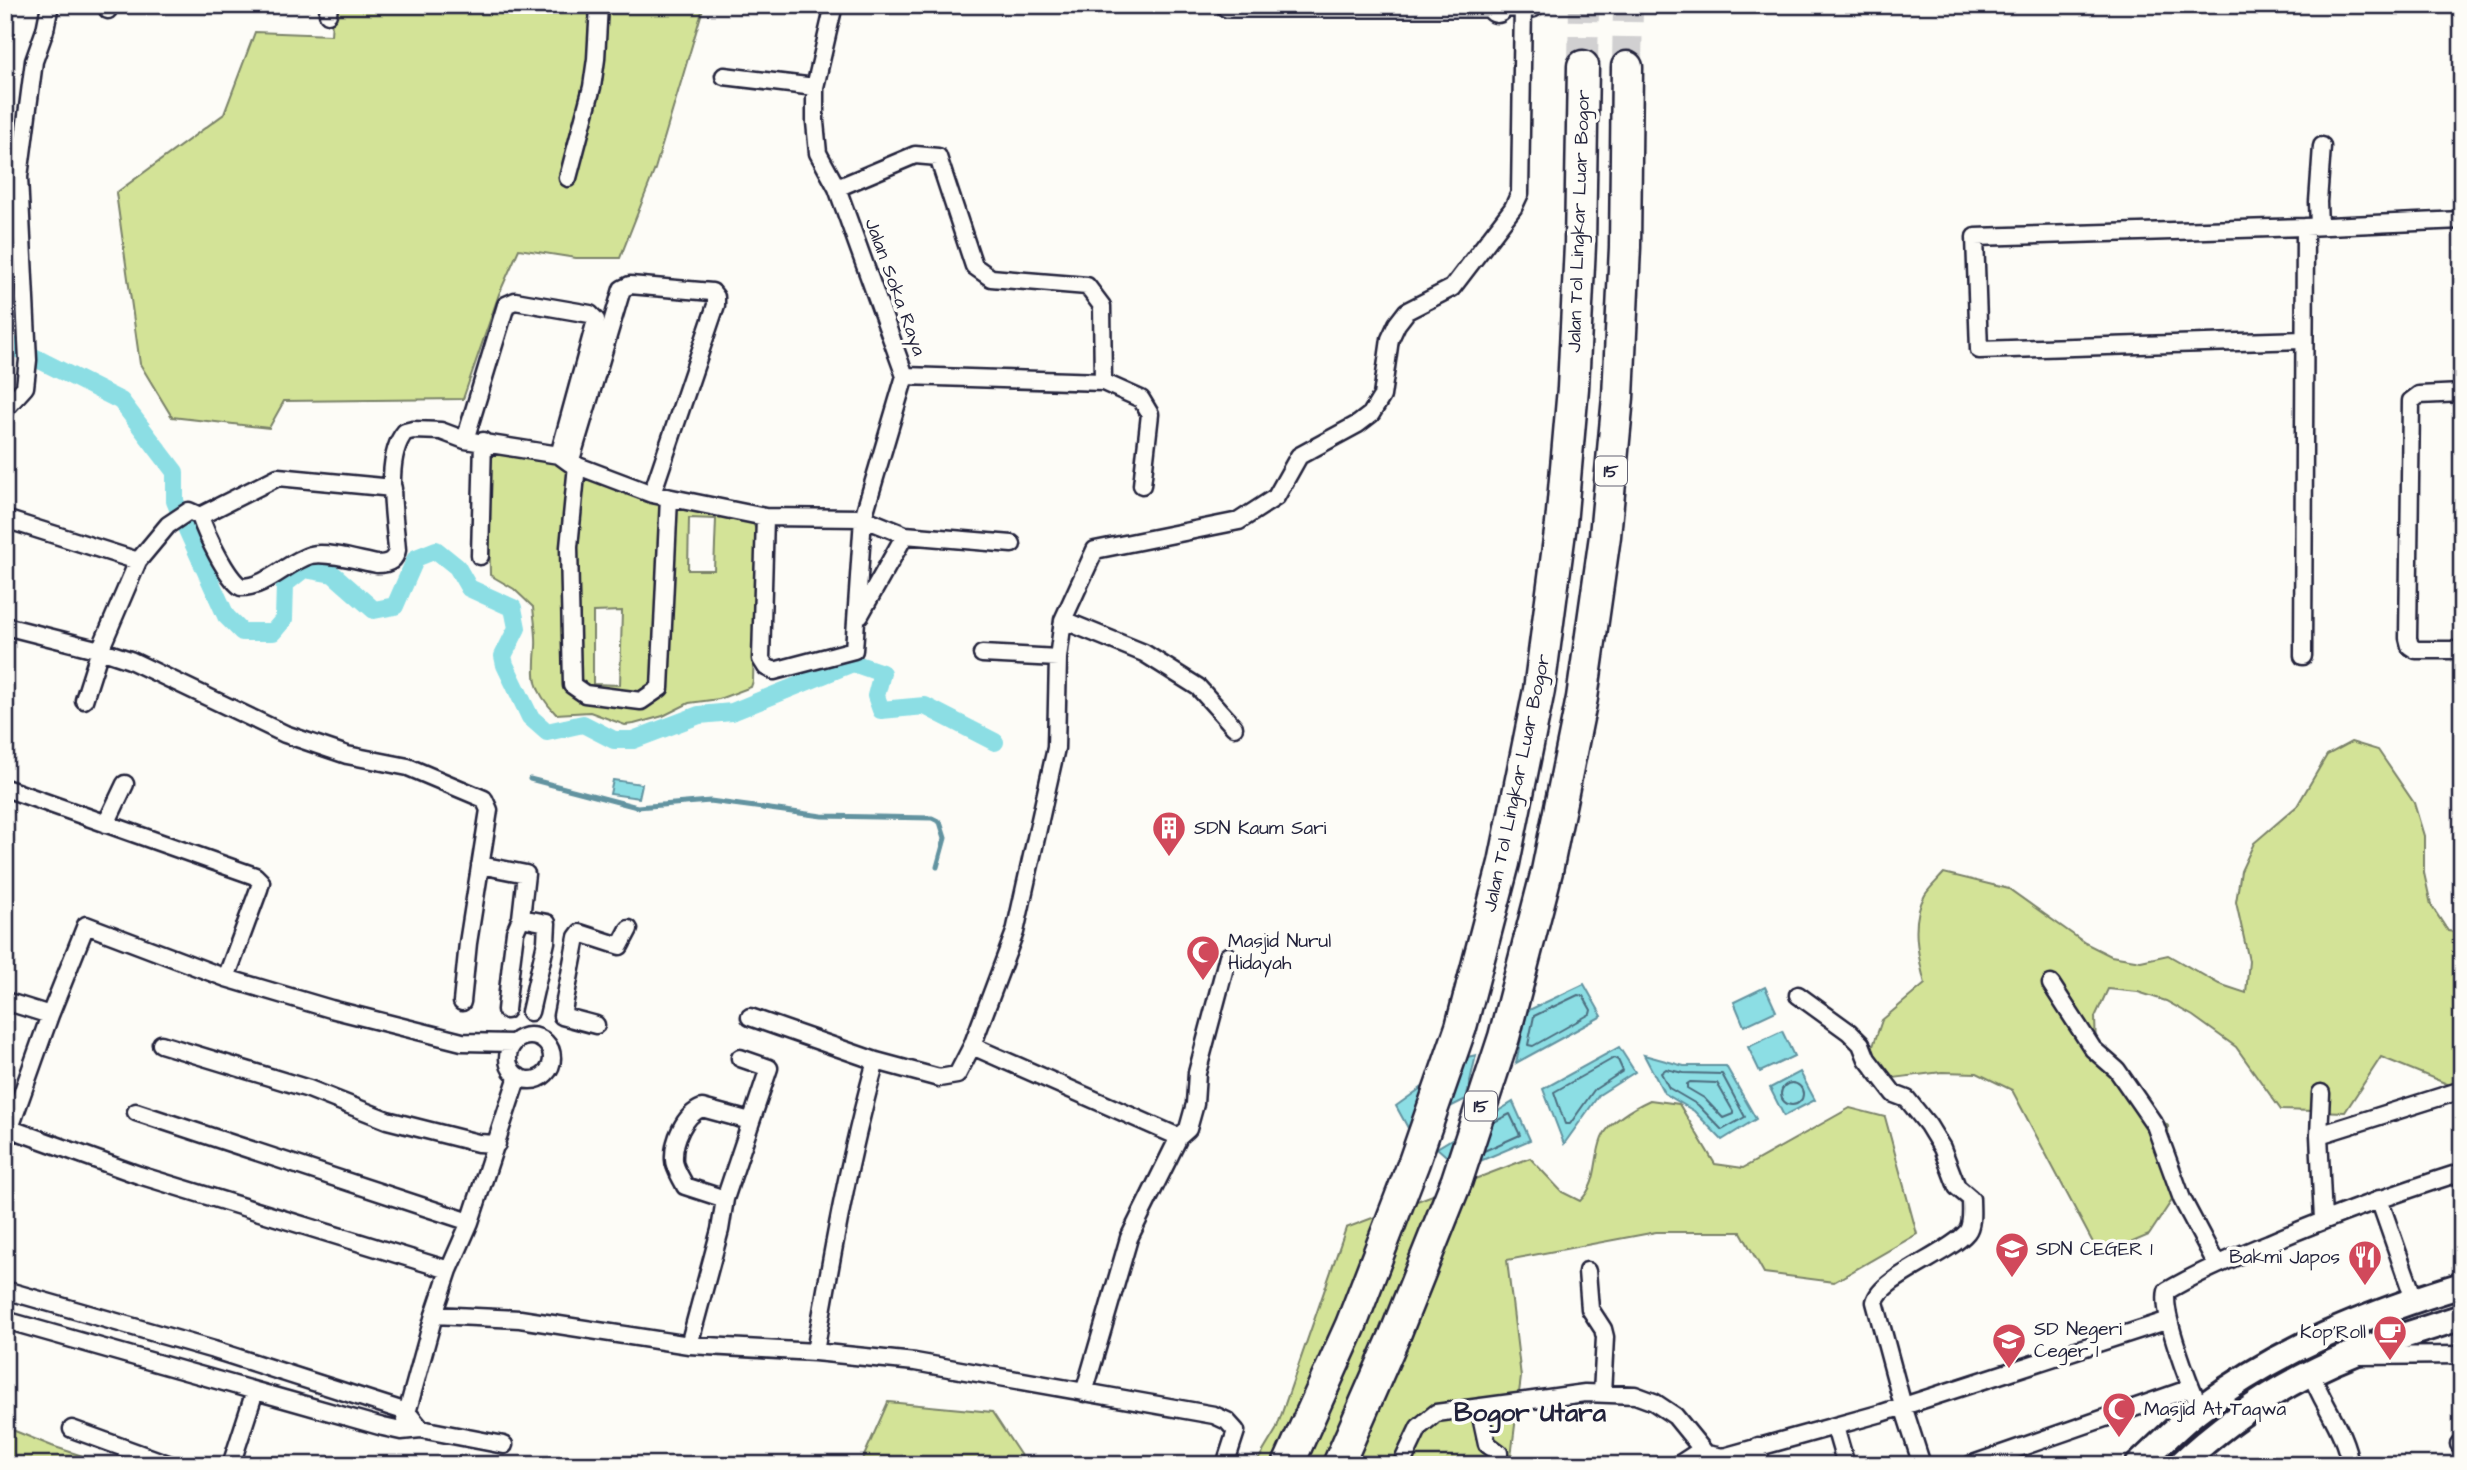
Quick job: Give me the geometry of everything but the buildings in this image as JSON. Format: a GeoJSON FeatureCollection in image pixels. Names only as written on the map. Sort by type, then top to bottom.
{"type":"FeatureCollection","features":[{"type":"Feature","properties":{"kind":"highway","name":"Jalan Tol Lingkar Luar Bogor"},"geometry":{"type":"LineString","coordinates":[[1287,1465],[1351,1325],[1414,1162],[1461,1027],[1504,863],[1539,690],[1561,524],[1573,388],[1580,246],[1583,66]]}},
{"type":"Feature","properties":{"kind":"highway","name":"15"},"geometry":{"type":"LineString","coordinates":[[1338,1465],[1395,1335],[1457,1180],[1504,1037],[1548,871],[1582,698],[1605,536],[1618,397],[1625,247],[1626,67]]}},
{"type":"Feature","properties":{"kind":"main road"},"geometry":{"type":"LineString","coordinates":[[2138,1465],[2195,1398],[2245,1377],[2307,1342],[2414,1299],[2462,1284]]}},
{"type":"Feature","properties":{"kind":"main road"},"geometry":{"type":"LineString","coordinates":[[2180,1465],[2219,1429],[2311,1373],[2355,1353],[2462,1317]]}},
{"type":"Feature","properties":{"kind":"street"},"geometry":{"type":"LineString","coordinates":[[5,410],[25,387],[28,360],[12,175],[34,61],[50,5]]}},
{"type":"Feature","properties":{"kind":"street"},"geometry":{"type":"LineString","coordinates":[[568,178],[592,87],[599,5]]}},
{"type":"Feature","properties":{"kind":"street","name":"Jalan Soka Raya"},"geometry":{"type":"LineString","coordinates":[[834,5],[815,87],[818,153],[837,188],[905,376],[863,518],[858,619]]}},
{"type":"Feature","properties":{"kind":"street"},"geometry":{"type":"LineString","coordinates":[[1228,5],[1532,5]]}},
{"type":"Feature","properties":{"kind":"street"},"geometry":{"type":"LineString","coordinates":[[750,1017],[876,1061],[939,1079],[957,1074],[972,1046],[1018,919],[1056,748],[1058,658],[1063,620],[1094,550],[1239,521],[1276,497],[1299,456],[1371,414],[1382,396],[1390,339],[1397,324],[1408,312],[1452,289],[1513,208],[1520,194],[1506,6]]}},
{"type":"Feature","properties":{"kind":"street"},"geometry":{"type":"LineString","coordinates":[[724,76],[815,87]]}},
{"type":"Feature","properties":{"kind":"street"},"geometry":{"type":"LineString","coordinates":[[2303,656],[2303,340],[2312,226],[2322,146]]}},
{"type":"Feature","properties":{"kind":"street"},"geometry":{"type":"LineString","coordinates":[[837,188],[915,155],[938,157],[974,266],[990,278],[1087,286],[1102,306],[1103,382]]}},
{"type":"Feature","properties":{"kind":"street"},"geometry":{"type":"LineString","coordinates":[[2303,340],[1979,350],[1975,237],[2462,220]]}},
{"type":"Feature","properties":{"kind":"street"},"geometry":{"type":"LineString","coordinates":[[569,461],[622,289],[630,285],[712,292],[716,297],[716,305],[652,494]]}},
{"type":"Feature","properties":{"kind":"street"},"geometry":{"type":"LineString","coordinates":[[465,440],[506,305],[515,301],[590,314],[596,320],[569,461],[572,685],[585,694],[641,702],[660,688],[669,498]]}},
{"type":"Feature","properties":{"kind":"street"},"geometry":{"type":"LineString","coordinates":[[905,376],[1103,382],[1142,399],[1150,414],[1142,485]]}},
{"type":"Feature","properties":{"kind":"street"},"geometry":{"type":"LineString","coordinates":[[2462,393],[2419,395],[2411,401],[2408,638],[2410,646],[2416,650],[2462,650]]}},
{"type":"Feature","properties":{"kind":"street"},"geometry":{"type":"LineString","coordinates":[[195,513],[232,578],[242,587],[248,587],[309,556],[377,564],[391,562],[397,550],[393,488],[395,447],[405,432],[441,431],[465,440],[483,441],[569,461],[652,494],[765,517],[863,518],[905,535],[1012,544]]}},
{"type":"Feature","properties":{"kind":"street"},"geometry":{"type":"LineString","coordinates":[[480,556],[483,441]]}},
{"type":"Feature","properties":{"kind":"street"},"geometry":{"type":"LineString","coordinates":[[84,700],[100,650],[138,561],[168,525],[278,477],[393,488]]}},
{"type":"Feature","properties":{"kind":"street"},"geometry":{"type":"LineString","coordinates":[[765,517],[760,645],[761,659],[766,667],[774,671],[855,650],[858,619],[905,535]]}},
{"type":"Feature","properties":{"kind":"street"},"geometry":{"type":"LineString","coordinates":[[5,519],[138,561]]}},
{"type":"Feature","properties":{"kind":"street"},"geometry":{"type":"LineString","coordinates":[[1063,620],[1144,653],[1198,687],[1234,727]]}},
{"type":"Feature","properties":{"kind":"street"},"geometry":{"type":"LineString","coordinates":[[5,626],[130,660],[285,734],[347,755],[408,767],[484,799],[489,810],[468,943],[462,1002]]}},
{"type":"Feature","properties":{"kind":"street"},"geometry":{"type":"LineString","coordinates":[[982,654],[1058,658]]}},
{"type":"Feature","properties":{"kind":"street"},"geometry":{"type":"LineString","coordinates":[[106,824],[125,784]]}},
{"type":"Feature","properties":{"kind":"street"},"geometry":{"type":"LineString","coordinates":[[5,788],[255,876],[261,882],[226,978]]}},
{"type":"Feature","properties":{"kind":"street"},"geometry":{"type":"LineString","coordinates":[[480,865],[526,874],[521,918],[515,932],[506,1010]]}},
{"type":"Feature","properties":{"kind":"street"},"geometry":{"type":"LineString","coordinates":[[521,918],[547,923],[546,942],[530,1012]]}},
{"type":"Feature","properties":{"kind":"street"},"geometry":{"type":"LineString","coordinates":[[449,1270],[8,1136],[50,1015],[86,925],[226,978],[331,1009],[462,1042],[514,1043],[529,1036],[537,1037],[550,1048],[552,1056],[551,1064],[541,1077],[525,1080],[511,1069],[509,1051],[514,1043]]}},
{"type":"Feature","properties":{"kind":"street"},"geometry":{"type":"LineString","coordinates":[[596,1024],[562,1016],[575,945],[580,933],[620,946],[629,929]]}},
{"type":"Feature","properties":{"kind":"street"},"geometry":{"type":"LineString","coordinates":[[546,942],[575,945]]}},
{"type":"Feature","properties":{"kind":"street"},"geometry":{"type":"LineString","coordinates":[[1084,1392],[1129,1238],[1179,1137],[1188,1129],[1195,1104],[1197,1073],[1227,956]]}},
{"type":"Feature","properties":{"kind":"street"},"geometry":{"type":"LineString","coordinates":[[2051,984],[2093,1049],[2117,1070],[2155,1125],[2182,1199],[2217,1265]]}},
{"type":"Feature","properties":{"kind":"street"},"geometry":{"type":"LineString","coordinates":[[1798,995],[1850,1031],[1894,1094],[1906,1099],[1928,1125],[1942,1148],[1957,1187],[1971,1199],[1967,1232],[1937,1255],[1882,1288],[1876,1296],[1874,1307],[1922,1465]]}},
{"type":"Feature","properties":{"kind":"street"},"geometry":{"type":"LineString","coordinates":[[5,1001],[50,1015]]}},
{"type":"Feature","properties":{"kind":"street"},"geometry":{"type":"LineString","coordinates":[[161,1044],[309,1089],[387,1120],[478,1143],[497,1144]]}},
{"type":"Feature","properties":{"kind":"street"},"geometry":{"type":"LineString","coordinates":[[972,1046],[1179,1137]]}},
{"type":"Feature","properties":{"kind":"street"},"geometry":{"type":"LineString","coordinates":[[689,1345],[720,1230],[725,1199],[769,1068],[740,1058]]}},
{"type":"Feature","properties":{"kind":"street"},"geometry":{"type":"LineString","coordinates":[[815,1352],[842,1203],[860,1118],[876,1061]]}},
{"type":"Feature","properties":{"kind":"street"},"geometry":{"type":"LineString","coordinates":[[401,1431],[434,1315],[449,1270],[470,1222],[517,1076]]}},
{"type":"Feature","properties":{"kind":"street"},"geometry":{"type":"LineString","coordinates":[[2319,1135],[2462,1090]]}},
{"type":"Feature","properties":{"kind":"street"},"geometry":{"type":"LineString","coordinates":[[2321,1093],[2319,1135],[2323,1220]]}},
{"type":"Feature","properties":{"kind":"street"},"geometry":{"type":"LineString","coordinates":[[725,1199],[685,1186],[674,1161],[680,1130],[694,1113],[702,1108],[750,1121]]}},
{"type":"Feature","properties":{"kind":"street"},"geometry":{"type":"LineString","coordinates":[[136,1112],[470,1222]]}},
{"type":"Feature","properties":{"kind":"street"},"geometry":{"type":"LineString","coordinates":[[1970,1465],[2195,1398],[2169,1320],[2165,1298],[2167,1291],[2217,1265],[2323,1220],[2462,1172]]}},
{"type":"Feature","properties":{"kind":"street"},"geometry":{"type":"LineString","coordinates":[[2379,1199],[2414,1299]]}},
{"type":"Feature","properties":{"kind":"street"},"geometry":{"type":"LineString","coordinates":[[1587,1271],[1590,1309],[1605,1337],[1602,1394]]}},
{"type":"Feature","properties":{"kind":"street"},"geometry":{"type":"LineString","coordinates":[[5,1290],[214,1350],[407,1412],[421,1429]]}},
{"type":"Feature","properties":{"kind":"street"},"geometry":{"type":"LineString","coordinates":[[434,1315],[520,1319],[689,1345],[815,1352],[915,1362],[1220,1417],[1236,1430],[1225,1465]]}},
{"type":"Feature","properties":{"kind":"street"},"geometry":{"type":"LineString","coordinates":[[5,1320],[401,1431],[421,1429],[504,1445]]}},
{"type":"Feature","properties":{"kind":"street"},"geometry":{"type":"LineString","coordinates":[[1401,1465],[1419,1427],[1436,1413],[1577,1394],[1635,1395],[1654,1402],[1675,1416],[1706,1454],[1723,1457],[1835,1427],[2169,1320]]}},
{"type":"Feature","properties":{"kind":"street"},"geometry":{"type":"LineString","coordinates":[[2355,1353],[2361,1357],[2462,1355]]}},
{"type":"Feature","properties":{"kind":"street"},"geometry":{"type":"LineString","coordinates":[[2311,1373],[2319,1395],[2348,1450],[2350,1465]]}},
{"type":"Feature","properties":{"kind":"street"},"geometry":{"type":"LineString","coordinates":[[231,1465],[255,1391]]}},
{"type":"Feature","properties":{"kind":"street"},"geometry":{"type":"LineString","coordinates":[[1479,1406],[1486,1444],[1499,1453],[1499,1465]]}},
{"type":"Feature","properties":{"kind":"street"},"geometry":{"type":"LineString","coordinates":[[1835,1427],[1846,1465]]}},
{"type":"Feature","properties":{"kind":"street"},"geometry":{"type":"LineString","coordinates":[[72,1429],[171,1465]]}},
{"type":"Feature","properties":{"kind":"street"},"geometry":{"type":"LineString","coordinates":[[1758,1446],[1760,1465]]}},
{"type":"Feature","properties":{"kind":"street"},"geometry":{"type":"LineString","coordinates":[[1678,1465],[1701,1450]]}},
{"type":"Feature","properties":{"kind":"green space"},"geometry":{"type":"Polygon","coordinates":[[[333,5],[704,5],[655,169],[620,258],[576,258],[519,249],[499,294],[463,399],[284,401],[269,428],[172,417],[140,364],[116,193],[224,114],[255,32],[331,35],[333,5]]]}},
{"type":"Feature","properties":{"kind":"green space"},"geometry":{"type":"Polygon","coordinates":[[[503,446],[741,517],[753,523],[757,531],[751,687],[719,699],[689,703],[663,716],[634,724],[625,725],[590,712],[556,714],[543,698],[536,683],[533,607],[514,589],[490,575],[488,457],[491,450],[503,446]],[[689,518],[688,570],[714,570],[716,519],[689,518]],[[622,611],[593,612],[593,684],[620,685],[622,611]]]}},
{"type":"Feature","properties":{"kind":"green space"},"geometry":{"type":"Polygon","coordinates":[[[2351,742],[2378,750],[2414,803],[2424,836],[2424,873],[2431,905],[2448,931],[2462,933],[2462,1090],[2381,1057],[2345,1112],[2281,1110],[2236,1047],[2193,1016],[2166,1001],[2138,992],[2108,989],[2095,1017],[2096,1049],[2124,1085],[2168,1126],[2169,1158],[2184,1182],[2149,1235],[2100,1256],[2012,1090],[1977,1073],[1942,1072],[1877,1080],[1872,1049],[1882,1020],[1925,984],[1918,950],[1918,916],[1925,895],[1944,873],[2009,889],[2085,943],[2111,956],[2141,961],[2168,955],[2219,984],[2246,993],[2249,961],[2236,902],[2241,871],[2254,843],[2297,806],[2327,755],[2351,742]]]}},
{"type":"Feature","properties":{"kind":"green space"},"geometry":{"type":"Polygon","coordinates":[[[1650,1100],[1679,1104],[1715,1164],[1743,1168],[1850,1108],[1885,1117],[1917,1234],[1834,1282],[1764,1273],[1741,1232],[1656,1232],[1507,1260],[1521,1377],[1510,1465],[1255,1465],[1276,1430],[1346,1228],[1530,1158],[1562,1192],[1580,1201],[1590,1186],[1605,1132],[1623,1116],[1650,1100]]]}},
{"type":"Feature","properties":{"kind":"green space"},"geometry":{"type":"Polygon","coordinates":[[[888,1402],[992,1412],[1027,1465],[860,1465],[888,1402]]]}},
{"type":"Feature","properties":{"kind":"green space"},"geometry":{"type":"Polygon","coordinates":[[[5,1427],[52,1446],[110,1465],[5,1465],[5,1427]]]}},
{"type":"Feature","properties":{"kind":"water"},"geometry":{"type":"Polygon","coordinates":[[[613,780],[642,784],[639,798],[610,794],[613,780]]]}},
{"type":"Feature","properties":{"kind":"water"},"geometry":{"type":"Polygon","coordinates":[[[1584,984],[1602,1016],[1516,1063],[1527,1011],[1584,984]]]}},
{"type":"Feature","properties":{"kind":"water"},"geometry":{"type":"Polygon","coordinates":[[[1765,987],[1776,1011],[1744,1026],[1734,1002],[1765,987]]]}},
{"type":"Feature","properties":{"kind":"water"},"geometry":{"type":"Polygon","coordinates":[[[1782,1031],[1794,1056],[1760,1072],[1748,1047],[1782,1031]]]}},
{"type":"Feature","properties":{"kind":"water"},"geometry":{"type":"Polygon","coordinates":[[[1619,1047],[1635,1072],[1599,1095],[1564,1144],[1543,1089],[1619,1047]]]}},
{"type":"Feature","properties":{"kind":"water"},"geometry":{"type":"Polygon","coordinates":[[[1476,1055],[1466,1099],[1408,1128],[1396,1106],[1463,1058],[1476,1055]]]}},
{"type":"Feature","properties":{"kind":"water"},"geometry":{"type":"Polygon","coordinates":[[[1644,1055],[1684,1066],[1726,1066],[1756,1119],[1722,1140],[1694,1111],[1664,1093],[1644,1055]]]}},
{"type":"Feature","properties":{"kind":"water"},"geometry":{"type":"Polygon","coordinates":[[[1800,1072],[1815,1100],[1784,1116],[1770,1088],[1800,1072]]]}},
{"type":"Feature","properties":{"kind":"water"},"geometry":{"type":"Polygon","coordinates":[[[1513,1102],[1530,1140],[1461,1169],[1437,1148],[1513,1102]]]}},
{"type":"Feature","properties":{"kind":"waterway"},"geometry":{"type":"LineString","coordinates":[[5,340],[121,401],[175,472],[175,501],[184,523],[226,616],[242,632],[273,632],[284,619],[285,584],[304,569],[333,574],[374,610],[395,606],[416,558],[436,550],[457,567],[469,588],[513,608],[517,628],[503,656],[505,665],[530,717],[547,732],[583,724],[614,740],[633,740],[699,715],[732,712],[853,663],[882,673],[876,696],[881,710],[925,706],[995,742]]}},
{"type":"Feature","properties":{"kind":"waterway"},"geometry":{"type":"LineString","coordinates":[[530,779],[637,807],[710,801],[822,816],[932,818],[940,822],[945,838],[937,867]]}},
{"type":"Feature","properties":{"kind":"tunnel"},"geometry":{"type":"LineString","coordinates":[[1583,66],[1584,5]]}},
{"type":"Feature","properties":{"kind":"tunnel"},"geometry":{"type":"LineString","coordinates":[[1627,67],[1628,5]]}},
{"type":"Feature","properties":{"kind":"place","name":"SDN Kaum Sari"},"geometry":{"type":"Point","coordinates":[1169,858]}},
{"type":"Feature","properties":{"kind":"place","name":"Masjid Nurul Hidayah"},"geometry":{"type":"Point","coordinates":[1203,982]}},
{"type":"Feature","properties":{"kind":"place","name":"SDN CEGER 1"},"geometry":{"type":"Point","coordinates":[2012,1279]}},
{"type":"Feature","properties":{"kind":"place","name":"Bakmi Japos"},"geometry":{"type":"Point","coordinates":[2365,1287]}},
{"type":"Feature","properties":{"kind":"place","name":"Kop'Roll"},"geometry":{"type":"Point","coordinates":[2390,1362]}},
{"type":"Feature","properties":{"kind":"place","name":"SD Negeri Ceger 1"},"geometry":{"type":"Point","coordinates":[2009,1370]}},
{"type":"Feature","properties":{"kind":"place","name":"Masjid At Taqwa"},"geometry":{"type":"Point","coordinates":[2119,1439]}},
{"type":"Feature","properties":{"kind":"district","name":"Bogor Utara"},"geometry":{"type":"Point","coordinates":[1530,1413]}}]}
